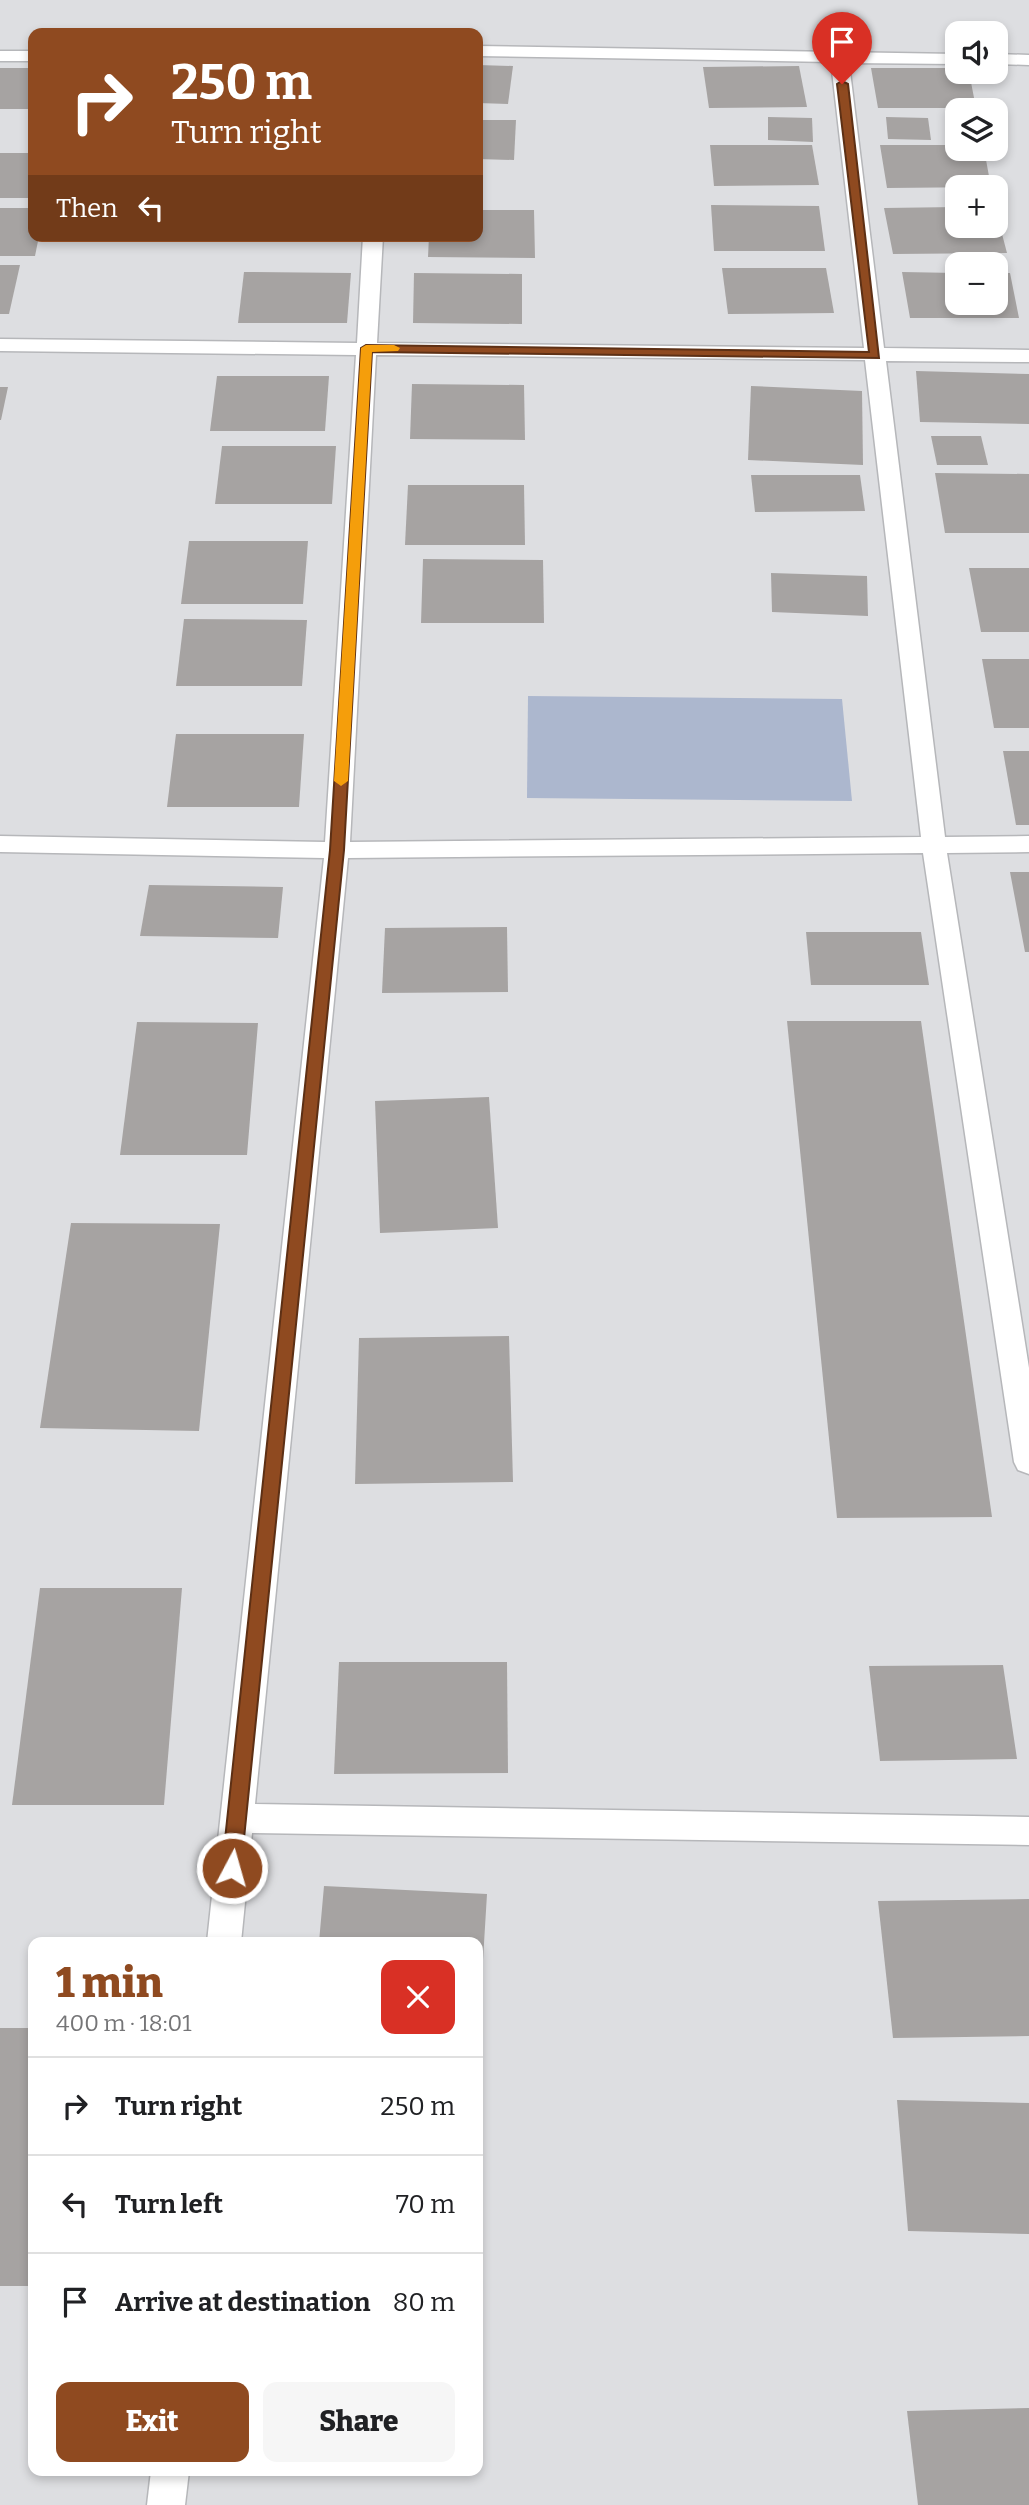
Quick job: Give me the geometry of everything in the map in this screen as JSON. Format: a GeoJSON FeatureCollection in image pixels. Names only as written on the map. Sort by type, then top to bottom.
{"type":"FeatureCollection","features":[{"type":"Feature","properties":{"kind":"lane"},"geometry":{"type":"LineString","coordinates":[[483,51],[945,59]]}},
{"type":"Feature","properties":{"kind":"lane"},"geometry":{"type":"LineString","coordinates":[[0,56],[28,56]]}},
{"type":"Feature","properties":{"kind":"lane"},"geometry":{"type":"LineString","coordinates":[[839,57],[934,845],[1029,1462]]}},
{"type":"Feature","properties":{"kind":"lane"},"geometry":{"type":"LineString","coordinates":[[1008,59],[1029,60]]}},
{"type":"Feature","properties":{"kind":"lane"},"geometry":{"type":"LineString","coordinates":[[225,1937],[337,850],[373,242]]}},
{"type":"Feature","properties":{"kind":"lane"},"geometry":{"type":"LineString","coordinates":[[0,345],[1029,356]]}},
{"type":"Feature","properties":{"kind":"lane"},"geometry":{"type":"LineString","coordinates":[[0,844],[337,850],[1029,844]]}},
{"type":"Feature","properties":{"kind":"lane"},"geometry":{"type":"LineString","coordinates":[[237,1818],[1029,1831]]}},
{"type":"Feature","properties":{"kind":"lane"},"geometry":{"type":"LineString","coordinates":[[166,2505],[169,2476]]}},
{"type":"Feature","properties":{"kind":"shaded area"},"geometry":{"type":"Polygon","coordinates":[[[528,696],[842,699],[852,801],[527,798],[528,696]]]}},
{"type":"Feature","properties":{"kind":"building"},"geometry":{"type":"Polygon","coordinates":[[[483,65],[513,66],[508,104],[483,103],[483,65]]]}},
{"type":"Feature","properties":{"kind":"building"},"geometry":{"type":"Polygon","coordinates":[[[799,66],[807,107],[709,108],[703,67],[799,66]]]}},
{"type":"Feature","properties":{"kind":"building"},"geometry":{"type":"Polygon","coordinates":[[[0,68],[28,68],[28,109],[0,109],[0,68]]]}},
{"type":"Feature","properties":{"kind":"building"},"geometry":{"type":"Polygon","coordinates":[[[871,68],[945,68],[945,84],[971,84],[974,98],[945,98],[945,108],[878,108],[871,68]]]}},
{"type":"Feature","properties":{"kind":"building"},"geometry":{"type":"Polygon","coordinates":[[[768,117],[812,118],[813,142],[768,140],[768,117]]]}},
{"type":"Feature","properties":{"kind":"building"},"geometry":{"type":"Polygon","coordinates":[[[886,117],[928,118],[931,140],[888,139],[886,117]]]}},
{"type":"Feature","properties":{"kind":"building"},"geometry":{"type":"Polygon","coordinates":[[[483,120],[516,120],[514,160],[483,159],[483,120]]]}},
{"type":"Feature","properties":{"kind":"building"},"geometry":{"type":"Polygon","coordinates":[[[710,145],[812,145],[819,185],[714,186],[710,145]]]}},
{"type":"Feature","properties":{"kind":"building"},"geometry":{"type":"Polygon","coordinates":[[[880,145],[945,145],[945,161],[986,161],[989,175],[945,175],[945,187],[887,188],[880,145]]]}},
{"type":"Feature","properties":{"kind":"building"},"geometry":{"type":"Polygon","coordinates":[[[0,153],[28,153],[28,198],[0,198],[0,153]]]}},
{"type":"Feature","properties":{"kind":"building"},"geometry":{"type":"Polygon","coordinates":[[[711,205],[819,206],[825,251],[714,251],[711,205]]]}},
{"type":"Feature","properties":{"kind":"building"},"geometry":{"type":"Polygon","coordinates":[[[945,207],[945,238],[1003,238],[1007,252],[893,254],[884,208],[945,207]]]}},
{"type":"Feature","properties":{"kind":"building"},"geometry":{"type":"Polygon","coordinates":[[[0,208],[28,208],[28,242],[38,242],[35,256],[0,256],[0,208]]]}},
{"type":"Feature","properties":{"kind":"building"},"geometry":{"type":"Polygon","coordinates":[[[483,210],[534,210],[535,258],[428,257],[429,242],[483,242],[483,210]]]}},
{"type":"Feature","properties":{"kind":"building"},"geometry":{"type":"Polygon","coordinates":[[[0,265],[20,265],[9,314],[0,314],[0,265]]]}},
{"type":"Feature","properties":{"kind":"building"},"geometry":{"type":"Polygon","coordinates":[[[722,268],[826,268],[834,313],[728,314],[722,268]]]}},
{"type":"Feature","properties":{"kind":"building"},"geometry":{"type":"Polygon","coordinates":[[[244,272],[351,273],[347,323],[238,323],[244,272]]]}},
{"type":"Feature","properties":{"kind":"building"},"geometry":{"type":"Polygon","coordinates":[[[902,272],[945,273],[945,315],[1008,315],[1010,273],[1019,318],[910,318],[902,272]]]}},
{"type":"Feature","properties":{"kind":"building"},"geometry":{"type":"Polygon","coordinates":[[[414,273],[522,274],[522,324],[413,323],[414,273]]]}},
{"type":"Feature","properties":{"kind":"building"},"geometry":{"type":"Polygon","coordinates":[[[916,371],[1029,374],[1029,424],[920,422],[916,371]]]}},
{"type":"Feature","properties":{"kind":"building"},"geometry":{"type":"Polygon","coordinates":[[[217,376],[329,376],[325,431],[210,431],[217,376]]]}},
{"type":"Feature","properties":{"kind":"building"},"geometry":{"type":"Polygon","coordinates":[[[412,384],[524,385],[525,440],[410,439],[412,384]]]}},
{"type":"Feature","properties":{"kind":"building"},"geometry":{"type":"Polygon","coordinates":[[[751,386],[862,391],[863,465],[748,460],[751,386]]]}},
{"type":"Feature","properties":{"kind":"building"},"geometry":{"type":"Polygon","coordinates":[[[0,387],[8,387],[1,420],[0,420],[0,387]]]}},
{"type":"Feature","properties":{"kind":"building"},"geometry":{"type":"Polygon","coordinates":[[[931,436],[981,436],[988,465],[937,465],[931,436]]]}},
{"type":"Feature","properties":{"kind":"building"},"geometry":{"type":"Polygon","coordinates":[[[222,446],[336,446],[332,504],[215,504],[222,446]]]}},
{"type":"Feature","properties":{"kind":"building"},"geometry":{"type":"Polygon","coordinates":[[[935,473],[1029,474],[1029,533],[945,533],[935,473]]]}},
{"type":"Feature","properties":{"kind":"building"},"geometry":{"type":"Polygon","coordinates":[[[751,475],[860,475],[865,511],[755,512],[751,475]]]}},
{"type":"Feature","properties":{"kind":"building"},"geometry":{"type":"Polygon","coordinates":[[[408,485],[524,485],[525,545],[405,545],[408,485]]]}},
{"type":"Feature","properties":{"kind":"building"},"geometry":{"type":"Polygon","coordinates":[[[189,541],[308,541],[303,604],[181,604],[189,541]]]}},
{"type":"Feature","properties":{"kind":"building"},"geometry":{"type":"Polygon","coordinates":[[[423,559],[543,560],[544,623],[421,623],[423,559]]]}},
{"type":"Feature","properties":{"kind":"building"},"geometry":{"type":"Polygon","coordinates":[[[969,568],[1029,568],[1029,632],[981,632],[969,568]]]}},
{"type":"Feature","properties":{"kind":"building"},"geometry":{"type":"Polygon","coordinates":[[[771,573],[867,576],[868,616],[772,612],[771,573]]]}},
{"type":"Feature","properties":{"kind":"building"},"geometry":{"type":"Polygon","coordinates":[[[184,619],[307,620],[302,686],[176,686],[184,619]]]}},
{"type":"Feature","properties":{"kind":"building"},"geometry":{"type":"Polygon","coordinates":[[[982,659],[1029,659],[1029,728],[994,728],[982,659]]]}},
{"type":"Feature","properties":{"kind":"building"},"geometry":{"type":"Polygon","coordinates":[[[176,734],[304,734],[299,807],[167,807],[176,734]]]}},
{"type":"Feature","properties":{"kind":"building"},"geometry":{"type":"Polygon","coordinates":[[[1003,751],[1029,751],[1029,825],[1016,825],[1003,751]]]}},
{"type":"Feature","properties":{"kind":"building"},"geometry":{"type":"Polygon","coordinates":[[[1010,872],[1029,872],[1029,952],[1025,952],[1010,872]]]}},
{"type":"Feature","properties":{"kind":"building"},"geometry":{"type":"Polygon","coordinates":[[[149,885],[283,887],[278,938],[140,936],[149,885]]]}},
{"type":"Feature","properties":{"kind":"building"},"geometry":{"type":"Polygon","coordinates":[[[507,927],[508,992],[382,993],[385,928],[507,927]]]}},
{"type":"Feature","properties":{"kind":"building"},"geometry":{"type":"Polygon","coordinates":[[[806,932],[921,932],[929,985],[811,985],[806,932]]]}},
{"type":"Feature","properties":{"kind":"building"},"geometry":{"type":"Polygon","coordinates":[[[787,1021],[921,1021],[992,1517],[837,1518],[787,1021]]]}},
{"type":"Feature","properties":{"kind":"building"},"geometry":{"type":"Polygon","coordinates":[[[137,1022],[258,1023],[247,1155],[120,1155],[137,1022]]]}},
{"type":"Feature","properties":{"kind":"building"},"geometry":{"type":"Polygon","coordinates":[[[489,1097],[498,1228],[380,1233],[375,1101],[489,1097]]]}},
{"type":"Feature","properties":{"kind":"building"},"geometry":{"type":"Polygon","coordinates":[[[71,1223],[220,1224],[199,1431],[40,1428],[71,1223]]]}},
{"type":"Feature","properties":{"kind":"building"},"geometry":{"type":"Polygon","coordinates":[[[509,1336],[513,1482],[355,1484],[359,1338],[509,1336]]]}},
{"type":"Feature","properties":{"kind":"building"},"geometry":{"type":"Polygon","coordinates":[[[40,1588],[182,1588],[164,1805],[12,1805],[40,1588]]]}},
{"type":"Feature","properties":{"kind":"building"},"geometry":{"type":"Polygon","coordinates":[[[339,1662],[507,1662],[508,1773],[334,1774],[339,1662]]]}},
{"type":"Feature","properties":{"kind":"building"},"geometry":{"type":"Polygon","coordinates":[[[1003,1665],[1017,1759],[880,1761],[869,1666],[1003,1665]]]}},
{"type":"Feature","properties":{"kind":"building"},"geometry":{"type":"Polygon","coordinates":[[[324,1886],[487,1894],[483,1960],[483,1937],[319,1937],[324,1886]]]}},
{"type":"Feature","properties":{"kind":"building"},"geometry":{"type":"Polygon","coordinates":[[[1029,1899],[1029,2036],[893,2038],[878,1901],[1029,1899]]]}},
{"type":"Feature","properties":{"kind":"building"},"geometry":{"type":"Polygon","coordinates":[[[0,2028],[28,2028],[28,2286],[0,2286],[0,2028]]]}},
{"type":"Feature","properties":{"kind":"building"},"geometry":{"type":"Polygon","coordinates":[[[897,2100],[1029,2103],[1029,2234],[908,2231],[897,2100]]]}},
{"type":"Feature","properties":{"kind":"building"},"geometry":{"type":"Polygon","coordinates":[[[1029,2408],[1029,2505],[918,2505],[907,2411],[1029,2408]]]}},
{"type":"Feature","properties":{"kind":"slow traffic"},"geometry":{"type":"LineString","coordinates":[[341,781],[366,348],[394,348]]}},
{"type":"Feature","properties":{"kind":"route"},"geometry":{"type":"LineString","coordinates":[[232,1868],[337,850],[366,348],[875,356],[842,84]]}}]}
